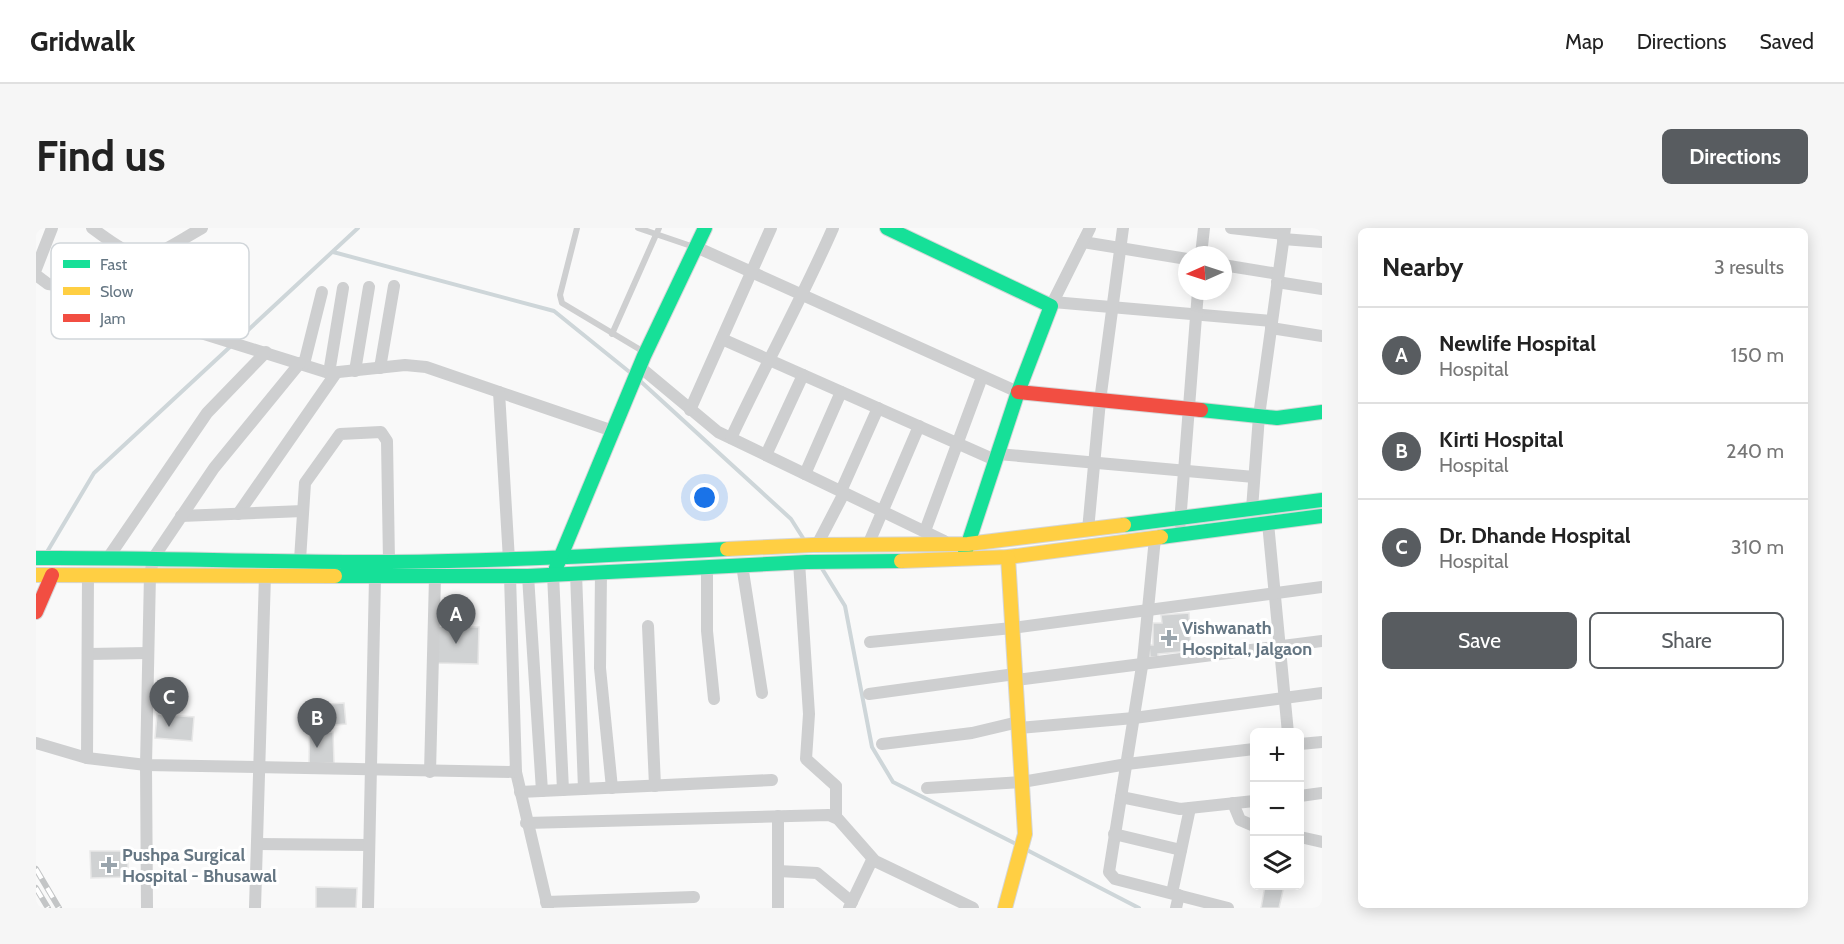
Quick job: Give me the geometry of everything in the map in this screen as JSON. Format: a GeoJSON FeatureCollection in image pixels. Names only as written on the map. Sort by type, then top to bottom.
{"type":"FeatureCollection","features":[{"type":"Feature","properties":{"kind":"main road"},"geometry":{"type":"LineString","coordinates":[[553,574],[646,353],[705,228]]}},
{"type":"Feature","properties":{"kind":"main road"},"geometry":{"type":"LineString","coordinates":[[887,228],[1052,304],[1018,392],[963,560]]}},
{"type":"Feature","properties":{"kind":"main road"},"geometry":{"type":"LineString","coordinates":[[1018,392],[1277,418],[1322,412]]}},
{"type":"Feature","properties":{"kind":"main road"},"geometry":{"type":"LineString","coordinates":[[40,559],[154,557],[389,562],[560,558],[815,545],[968,544],[1322,500]]}},
{"type":"Feature","properties":{"kind":"main road"},"geometry":{"type":"LineString","coordinates":[[37,575],[528,576],[803,562],[963,560],[1008,557],[1322,516]]}},
{"type":"Feature","properties":{"kind":"main road"},"geometry":{"type":"LineString","coordinates":[[1005,908],[1025,834],[1008,557]]}},
{"type":"Feature","properties":{"kind":"main road"},"geometry":{"type":"LineString","coordinates":[[36,612],[52,575]]}},
{"type":"Feature","properties":{"kind":"street"},"geometry":{"type":"LineString","coordinates":[[36,269],[51,228]]}},
{"type":"Feature","properties":{"kind":"street"},"geometry":{"type":"LineString","coordinates":[[92,228],[113,243]]}},
{"type":"Feature","properties":{"kind":"street"},"geometry":{"type":"LineString","coordinates":[[176,243],[202,228]]}},
{"type":"Feature","properties":{"kind":"street"},"geometry":{"type":"LineString","coordinates":[[690,410],[771,228]]}},
{"type":"Feature","properties":{"kind":"street"},"geometry":{"type":"LineString","coordinates":[[731,438],[768,359],[802,297],[833,228]]}},
{"type":"Feature","properties":{"kind":"street"},"geometry":{"type":"LineString","coordinates":[[1090,228],[1052,304],[1112,306],[1196,314],[1271,325],[1322,336]]}},
{"type":"Feature","properties":{"kind":"street"},"geometry":{"type":"LineString","coordinates":[[1088,530],[1100,400],[1123,228]]}},
{"type":"Feature","properties":{"kind":"street"},"geometry":{"type":"LineString","coordinates":[[1202,246],[1204,228]]}},
{"type":"Feature","properties":{"kind":"street"},"geometry":{"type":"LineString","coordinates":[[1231,228],[1284,234],[1322,242]]}},
{"type":"Feature","properties":{"kind":"street"},"geometry":{"type":"LineString","coordinates":[[1252,509],[1258,416],[1284,234]]}},
{"type":"Feature","properties":{"kind":"street"},"geometry":{"type":"LineString","coordinates":[[1083,242],[1178,258]]}},
{"type":"Feature","properties":{"kind":"street"},"geometry":{"type":"LineString","coordinates":[[696,248],[1018,392]]}},
{"type":"Feature","properties":{"kind":"street"},"geometry":{"type":"LineString","coordinates":[[1232,268],[1322,289]]}},
{"type":"Feature","properties":{"kind":"street"},"geometry":{"type":"LineString","coordinates":[[36,275],[51,284]]}},
{"type":"Feature","properties":{"kind":"street"},"geometry":{"type":"LineString","coordinates":[[380,368],[394,286]]}},
{"type":"Feature","properties":{"kind":"street"},"geometry":{"type":"LineString","coordinates":[[355,371],[369,287]]}},
{"type":"Feature","properties":{"kind":"street"},"geometry":{"type":"LineString","coordinates":[[238,514],[333,373],[343,288]]}},
{"type":"Feature","properties":{"kind":"street"},"geometry":{"type":"LineString","coordinates":[[147,908],[148,653],[150,574],[154,557],[218,463],[302,364],[322,292]]}},
{"type":"Feature","properties":{"kind":"street"},"geometry":{"type":"LineString","coordinates":[[1179,535],[1197,300]]}},
{"type":"Feature","properties":{"kind":"street"},"geometry":{"type":"LineString","coordinates":[[222,339],[333,373],[405,365],[426,367],[613,431]]}},
{"type":"Feature","properties":{"kind":"street"},"geometry":{"type":"LineString","coordinates":[[722,339],[957,443],[997,457],[1094,461],[1254,477]]}},
{"type":"Feature","properties":{"kind":"street"},"geometry":{"type":"LineString","coordinates":[[108,558],[207,413],[263,351]]}},
{"type":"Feature","properties":{"kind":"street"},"geometry":{"type":"LineString","coordinates":[[640,367],[711,427],[951,544]]}},
{"type":"Feature","properties":{"kind":"street"},"geometry":{"type":"LineString","coordinates":[[766,455],[803,375]]}},
{"type":"Feature","properties":{"kind":"street"},"geometry":{"type":"LineString","coordinates":[[925,531],[982,377]]}},
{"type":"Feature","properties":{"kind":"street"},"geometry":{"type":"LineString","coordinates":[[499,392],[509,560]]}},
{"type":"Feature","properties":{"kind":"street"},"geometry":{"type":"LineString","coordinates":[[805,474],[841,392]]}},
{"type":"Feature","properties":{"kind":"street"},"geometry":{"type":"LineString","coordinates":[[815,545],[842,492],[878,408]]}},
{"type":"Feature","properties":{"kind":"street"},"geometry":{"type":"LineString","coordinates":[[868,544],[919,426]]}},
{"type":"Feature","properties":{"kind":"street"},"geometry":{"type":"LineString","coordinates":[[300,560],[307,478],[336,438],[345,433],[384,434],[387,441],[389,562]]}},
{"type":"Feature","properties":{"kind":"street"},"geometry":{"type":"LineString","coordinates":[[181,516],[303,511]]}},
{"type":"Feature","properties":{"kind":"street"},"geometry":{"type":"LineString","coordinates":[[1268,523],[1288,728]]}},
{"type":"Feature","properties":{"kind":"street"},"geometry":{"type":"LineString","coordinates":[[1155,538],[1142,664],[1127,764],[1108,866],[1111,876],[1228,908]]}},
{"type":"Feature","properties":{"kind":"street"},"geometry":{"type":"LineString","coordinates":[[803,562],[809,714],[806,759],[836,786],[836,817]]}},
{"type":"Feature","properties":{"kind":"street"},"geometry":{"type":"LineString","coordinates":[[742,565],[762,693]]}},
{"type":"Feature","properties":{"kind":"street"},"geometry":{"type":"LineString","coordinates":[[706,567],[707,624],[714,699]]}},
{"type":"Feature","properties":{"kind":"street"},"geometry":{"type":"LineString","coordinates":[[601,572],[600,674],[612,788]]}},
{"type":"Feature","properties":{"kind":"street"},"geometry":{"type":"LineString","coordinates":[[576,573],[584,789]]}},
{"type":"Feature","properties":{"kind":"street"},"geometry":{"type":"LineString","coordinates":[[255,908],[265,574]]}},
{"type":"Feature","properties":{"kind":"street"},"geometry":{"type":"LineString","coordinates":[[553,574],[563,790]]}},
{"type":"Feature","properties":{"kind":"street"},"geometry":{"type":"LineString","coordinates":[[87,758],[88,575]]}},
{"type":"Feature","properties":{"kind":"street"},"geometry":{"type":"LineString","coordinates":[[368,908],[375,576]]}},
{"type":"Feature","properties":{"kind":"street"},"geometry":{"type":"LineString","coordinates":[[510,576],[516,772],[526,824],[547,905],[694,897]]}},
{"type":"Feature","properties":{"kind":"street"},"geometry":{"type":"LineString","coordinates":[[528,576],[542,791]]}},
{"type":"Feature","properties":{"kind":"street"},"geometry":{"type":"LineString","coordinates":[[430,772],[435,577]]}},
{"type":"Feature","properties":{"kind":"street"},"geometry":{"type":"LineString","coordinates":[[870,642],[1012,628],[1322,587]]}},
{"type":"Feature","properties":{"kind":"street"},"geometry":{"type":"LineString","coordinates":[[648,627],[655,786]]}},
{"type":"Feature","properties":{"kind":"street"},"geometry":{"type":"LineString","coordinates":[[869,694],[1280,648],[1322,641]]}},
{"type":"Feature","properties":{"kind":"street"},"geometry":{"type":"LineString","coordinates":[[88,654],[148,653]]}},
{"type":"Feature","properties":{"kind":"street"},"geometry":{"type":"LineString","coordinates":[[882,744],[1018,725],[1134,718],[1322,693]]}},
{"type":"Feature","properties":{"kind":"street"},"geometry":{"type":"LineString","coordinates":[[1304,744],[1322,742]]}},
{"type":"Feature","properties":{"kind":"street"},"geometry":{"type":"LineString","coordinates":[[36,743],[87,758],[146,765],[516,772]]}},
{"type":"Feature","properties":{"kind":"street"},"geometry":{"type":"LineString","coordinates":[[927,788],[1022,782],[1127,764],[1250,750]]}},
{"type":"Feature","properties":{"kind":"street"},"geometry":{"type":"LineString","coordinates":[[520,792],[772,780]]}},
{"type":"Feature","properties":{"kind":"street"},"geometry":{"type":"LineString","coordinates":[[1304,795],[1322,793]]}},
{"type":"Feature","properties":{"kind":"street"},"geometry":{"type":"LineString","coordinates":[[1120,797],[1171,808],[1250,802]]}},
{"type":"Feature","properties":{"kind":"street"},"geometry":{"type":"LineString","coordinates":[[1233,804],[1240,820],[1250,824]]}},
{"type":"Feature","properties":{"kind":"street"},"geometry":{"type":"LineString","coordinates":[[1176,908],[1175,894],[1181,850],[1190,808]]}},
{"type":"Feature","properties":{"kind":"street"},"geometry":{"type":"LineString","coordinates":[[526,824],[825,814],[836,817],[872,860],[973,908]]}},
{"type":"Feature","properties":{"kind":"street"},"geometry":{"type":"LineString","coordinates":[[778,816],[778,908]]}},
{"type":"Feature","properties":{"kind":"street"},"geometry":{"type":"LineString","coordinates":[[1114,834],[1181,850]]}},
{"type":"Feature","properties":{"kind":"street"},"geometry":{"type":"LineString","coordinates":[[1304,838],[1322,842]]}},
{"type":"Feature","properties":{"kind":"street"},"geometry":{"type":"LineString","coordinates":[[257,844],[369,845]]}},
{"type":"Feature","properties":{"kind":"street"},"geometry":{"type":"LineString","coordinates":[[778,871],[817,873],[850,905],[872,860]]}},
{"type":"Feature","properties":{"kind":"lane"},"geometry":{"type":"LineString","coordinates":[[577,228],[560,299],[564,305],[646,353]]}},
{"type":"Feature","properties":{"kind":"lane"},"geometry":{"type":"LineString","coordinates":[[638,228],[657,231],[696,248]]}},
{"type":"Feature","properties":{"kind":"lane"},"geometry":{"type":"LineString","coordinates":[[612,334],[657,231]]}},
{"type":"Feature","properties":{"kind":"building"},"geometry":{"type":"Polygon","coordinates":[[[1189,613],[1191,651],[1158,654],[1158,657],[1150,657],[1149,645],[1153,645],[1153,623],[1162,623],[1161,615],[1189,613]]]}},
{"type":"Feature","properties":{"kind":"building"},"geometry":{"type":"Polygon","coordinates":[[[437,626],[479,627],[478,664],[436,663],[437,626]]]}},
{"type":"Feature","properties":{"kind":"building"},"geometry":{"type":"Polygon","coordinates":[[[344,703],[346,724],[322,726],[322,732],[333,732],[334,763],[309,764],[310,705],[344,703]]]}},
{"type":"Feature","properties":{"kind":"building"},"geometry":{"type":"Polygon","coordinates":[[[157,714],[194,717],[192,741],[155,738],[157,714]]]}},
{"type":"Feature","properties":{"kind":"building"},"geometry":{"type":"Polygon","coordinates":[[[90,851],[128,851],[128,877],[91,878],[90,851]]]}},
{"type":"Feature","properties":{"kind":"building"},"geometry":{"type":"Polygon","coordinates":[[[316,887],[357,888],[356,908],[316,908],[316,887]]]}},
{"type":"Feature","properties":{"kind":"building"},"geometry":{"type":"Polygon","coordinates":[[[1264,890],[1283,890],[1279,908],[1261,908],[1264,890]]]}},
{"type":"Feature","properties":{"kind":"waterway"},"geometry":{"type":"LineString","coordinates":[[249,329],[358,228]]}},
{"type":"Feature","properties":{"kind":"waterway"},"geometry":{"type":"LineString","coordinates":[[333,252],[554,311],[632,374]]}},
{"type":"Feature","properties":{"kind":"waterway"},"geometry":{"type":"LineString","coordinates":[[47,552],[94,473],[238,339]]}},
{"type":"Feature","properties":{"kind":"waterway"},"geometry":{"type":"LineString","coordinates":[[638,379],[791,519],[803,538]]}},
{"type":"Feature","properties":{"kind":"waterway"},"geometry":{"type":"LineString","coordinates":[[821,567],[845,606],[872,747],[893,782],[1018,845]]}},
{"type":"Feature","properties":{"kind":"waterway"},"geometry":{"type":"LineString","coordinates":[[1025,849],[1139,908]]}},
{"type":"Feature","properties":{"kind":"railway"},"geometry":{"type":"LineString","coordinates":[[36,869],[59,908]]}},
{"type":"Feature","properties":{"kind":"railway"},"geometry":{"type":"LineString","coordinates":[[36,888],[48,908]]}},
{"type":"Feature","properties":{"kind":"traffic: fast"},"geometry":{"type":"LineString","coordinates":[[556,568],[644,356],[705,228]]}},
{"type":"Feature","properties":{"kind":"traffic: fast"},"geometry":{"type":"LineString","coordinates":[[887,228],[1051,306],[1018,392],[965,553]]}},
{"type":"Feature","properties":{"kind":"traffic: fast"},"geometry":{"type":"LineString","coordinates":[[1201,410],[1277,418],[1322,412]]}},
{"type":"Feature","properties":{"kind":"traffic: fast"},"geometry":{"type":"LineString","coordinates":[[1124,525],[1322,500]]}},
{"type":"Feature","properties":{"kind":"traffic: fast"},"geometry":{"type":"LineString","coordinates":[[1161,537],[1322,516]]}},
{"type":"Feature","properties":{"kind":"traffic: fast"},"geometry":{"type":"LineString","coordinates":[[36,558],[391,562],[517,559],[727,549]]}},
{"type":"Feature","properties":{"kind":"traffic: fast"},"geometry":{"type":"LineString","coordinates":[[335,576],[528,576],[807,562],[901,561]]}},
{"type":"Feature","properties":{"kind":"traffic: slow"},"geometry":{"type":"LineString","coordinates":[[727,549],[813,545],[968,544],[1124,525]]}},
{"type":"Feature","properties":{"kind":"traffic: slow"},"geometry":{"type":"LineString","coordinates":[[901,561],[1008,557],[1161,537]]}},
{"type":"Feature","properties":{"kind":"traffic: slow"},"geometry":{"type":"LineString","coordinates":[[1005,908],[1025,834],[1008,557]]}},
{"type":"Feature","properties":{"kind":"traffic: slow"},"geometry":{"type":"LineString","coordinates":[[36,575],[335,576]]}},
{"type":"Feature","properties":{"kind":"traffic: jam"},"geometry":{"type":"LineString","coordinates":[[1018,392],[1201,410]]}},
{"type":"Feature","properties":{"kind":"traffic: jam"},"geometry":{"type":"LineString","coordinates":[[36,612],[52,575]]}},
{"type":"Feature","properties":{"kind":"place","name":"Vishwanath Hospital, Jalgaon"},"geometry":{"type":"Point","coordinates":[1169,638]}},
{"type":"Feature","properties":{"kind":"place","name":"Newlife Hospital"},"geometry":{"type":"Point","coordinates":[456,644]}},
{"type":"Feature","properties":{"kind":"place","name":"Dr. Dhande Hospital"},"geometry":{"type":"Point","coordinates":[169,727]}},
{"type":"Feature","properties":{"kind":"place","name":"Kirti Hospital"},"geometry":{"type":"Point","coordinates":[317,748]}},
{"type":"Feature","properties":{"kind":"place","name":"Pushpa Surgical Hospital - Bhusawal"},"geometry":{"type":"Point","coordinates":[109,865]}}]}
